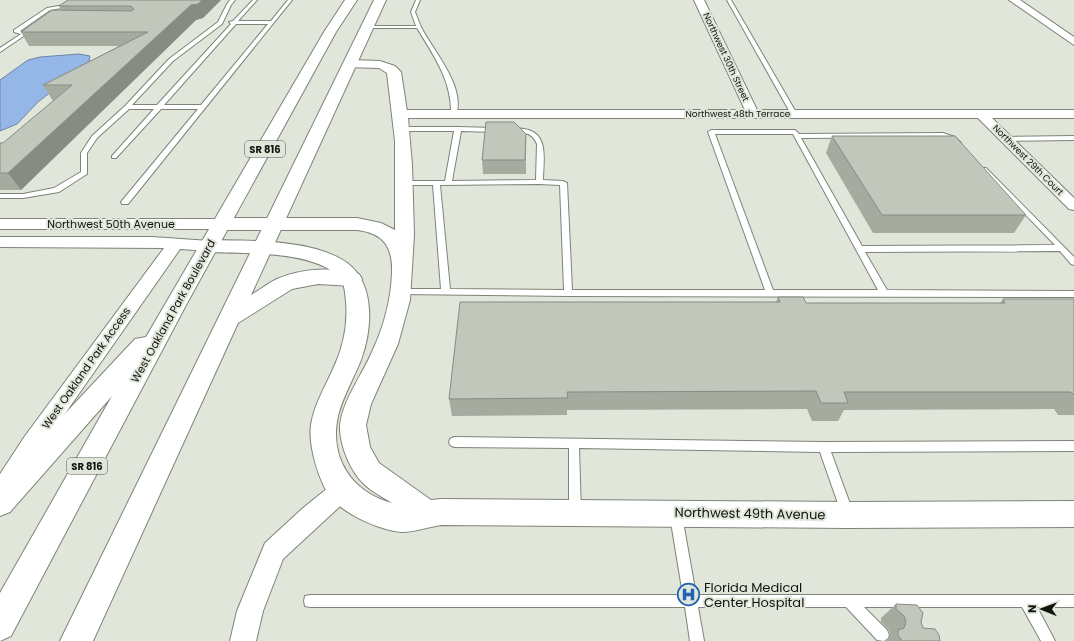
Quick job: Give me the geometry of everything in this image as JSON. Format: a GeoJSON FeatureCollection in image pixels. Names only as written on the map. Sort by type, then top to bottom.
{"type":"FeatureCollection","features":[{"type":"Feature","properties":{"kind":"main road","name":"West Oakland Park Boulevard"},"geometry":{"type":"LineString","coordinates":[[0,625],[174,308],[330,32],[351,0]]}},
{"type":"Feature","properties":{"kind":"main road"},"geometry":{"type":"LineString","coordinates":[[76,641],[351,64],[380,0]]}},
{"type":"Feature","properties":{"kind":"main road"},"geometry":{"type":"LineString","coordinates":[[351,64],[374,64],[389,67],[394,72],[402,114],[406,210],[400,292],[388,344],[356,414],[353,427],[356,442],[363,462],[377,480],[403,495],[426,514]]}},
{"type":"Feature","properties":{"kind":"main road"},"geometry":{"type":"LineString","coordinates":[[222,224],[339,224],[375,228],[390,235],[395,241],[400,251],[403,263]]}},
{"type":"Feature","properties":{"kind":"main road"},"geometry":{"type":"LineString","coordinates":[[210,246],[300,252],[331,262],[344,270],[352,279]]}},
{"type":"Feature","properties":{"kind":"main road"},"geometry":{"type":"LineString","coordinates":[[231,317],[285,284],[324,276],[352,279]]}},
{"type":"Feature","properties":{"kind":"main road","name":"Northwest 49th Avenue"},"geometry":{"type":"LineString","coordinates":[[352,279],[357,304],[357,332],[349,361],[329,407],[323,433],[326,456],[342,490],[361,505],[380,513],[400,518],[440,512],[675,512],[848,515],[1074,514]]}},
{"type":"Feature","properties":{"kind":"main road"},"geometry":{"type":"LineString","coordinates":[[0,503],[62,433],[105,390],[174,308]]}},
{"type":"Feature","properties":{"kind":"street","name":"Northwest 30th Street"},"geometry":{"type":"LineString","coordinates":[[699,0],[752,114]]}},
{"type":"Feature","properties":{"kind":"street"},"geometry":{"type":"LineString","coordinates":[[1014,0],[1074,42]]}},
{"type":"Feature","properties":{"kind":"street","name":"Northwest 48th Terrace"},"geometry":{"type":"LineString","coordinates":[[402,114],[1074,114]]}},
{"type":"Feature","properties":{"kind":"street","name":"Northwest 29th Court"},"geometry":{"type":"LineString","coordinates":[[981,114],[1074,206]]}},
{"type":"Feature","properties":{"kind":"street","name":"Northwest 50th Avenue"},"geometry":{"type":"LineString","coordinates":[[0,224],[222,224]]}},
{"type":"Feature","properties":{"kind":"street","name":"Northwest 50th Avenue"},"geometry":{"type":"LineString","coordinates":[[0,242],[175,244],[210,246]]}},
{"type":"Feature","properties":{"kind":"street","name":"West Oakland Park Access"},"geometry":{"type":"LineString","coordinates":[[0,494],[33,442],[175,244]]}},
{"type":"Feature","properties":{"kind":"street"},"geometry":{"type":"LineString","coordinates":[[243,641],[250,611],[274,551],[311,516],[342,490]]}},
{"type":"Feature","properties":{"kind":"lane"},"geometry":{"type":"LineString","coordinates":[[0,196],[23,196],[56,190],[85,173],[84,153],[94,137],[127,107],[171,60],[220,23],[229,4],[233,0]]}},
{"type":"Feature","properties":{"kind":"lane"},"geometry":{"type":"LineString","coordinates":[[114,157],[255,0]]}},
{"type":"Feature","properties":{"kind":"lane"},"geometry":{"type":"LineString","coordinates":[[125,202],[290,0]]}},
{"type":"Feature","properties":{"kind":"lane"},"geometry":{"type":"LineString","coordinates":[[418,0],[413,12],[419,27],[446,73],[455,102],[454,114]]}},
{"type":"Feature","properties":{"kind":"lane"},"geometry":{"type":"LineString","coordinates":[[729,0],[794,114]]}},
{"type":"Feature","properties":{"kind":"lane"},"geometry":{"type":"LineString","coordinates":[[25,34],[16,31],[49,8],[68,5],[54,14]]}},
{"type":"Feature","properties":{"kind":"lane"},"geometry":{"type":"LineString","coordinates":[[220,23],[272,22]]}},
{"type":"Feature","properties":{"kind":"lane"},"geometry":{"type":"LineString","coordinates":[[0,50],[36,26]]}},
{"type":"Feature","properties":{"kind":"lane"},"geometry":{"type":"LineString","coordinates":[[368,27],[419,27]]}},
{"type":"Feature","properties":{"kind":"lane"},"geometry":{"type":"LineString","coordinates":[[127,107],[203,107]]}},
{"type":"Feature","properties":{"kind":"lane"},"geometry":{"type":"LineString","coordinates":[[402,129],[528,130],[538,138],[540,144],[539,182]]}},
{"type":"Feature","properties":{"kind":"lane"},"geometry":{"type":"LineString","coordinates":[[448,183],[458,129]]}},
{"type":"Feature","properties":{"kind":"lane"},"geometry":{"type":"LineString","coordinates":[[770,293],[712,132],[794,131],[884,293]]}},
{"type":"Feature","properties":{"kind":"lane"},"geometry":{"type":"LineString","coordinates":[[798,136],[943,135],[953,138],[964,149]]}},
{"type":"Feature","properties":{"kind":"lane"},"geometry":{"type":"LineString","coordinates":[[1007,139],[1074,138]]}},
{"type":"Feature","properties":{"kind":"lane"},"geometry":{"type":"LineString","coordinates":[[980,166],[1062,248],[1074,262]]}},
{"type":"Feature","properties":{"kind":"lane"},"geometry":{"type":"LineString","coordinates":[[405,183],[563,183],[568,292]]}},
{"type":"Feature","properties":{"kind":"lane"},"geometry":{"type":"LineString","coordinates":[[436,183],[446,292]]}},
{"type":"Feature","properties":{"kind":"lane"},"geometry":{"type":"LineString","coordinates":[[860,249],[1062,248]]}},
{"type":"Feature","properties":{"kind":"lane"},"geometry":{"type":"LineString","coordinates":[[400,292],[1074,294]]}},
{"type":"Feature","properties":{"kind":"lane"},"geometry":{"type":"LineString","coordinates":[[454,442],[824,447],[1074,446]]}},
{"type":"Feature","properties":{"kind":"lane"},"geometry":{"type":"LineString","coordinates":[[574,444],[575,512]]}},
{"type":"Feature","properties":{"kind":"lane"},"geometry":{"type":"LineString","coordinates":[[824,447],[848,515]]}},
{"type":"Feature","properties":{"kind":"lane"},"geometry":{"type":"LineString","coordinates":[[675,512],[696,641]]}},
{"type":"Feature","properties":{"kind":"lane"},"geometry":{"type":"LineString","coordinates":[[310,601],[1074,601]]}},
{"type":"Feature","properties":{"kind":"lane"},"geometry":{"type":"LineString","coordinates":[[849,601],[882,635]]}},
{"type":"Feature","properties":{"kind":"lane"},"geometry":{"type":"LineString","coordinates":[[918,615],[921,601]]}},
{"type":"Feature","properties":{"kind":"lane"},"geometry":{"type":"LineString","coordinates":[[1026,601],[1048,641]]}},
{"type":"Feature","properties":{"kind":"water"},"geometry":{"type":"Polygon","coordinates":[[[79,54],[90,56],[89,62],[38,102],[17,124],[0,131],[0,80],[28,60],[40,57],[79,54]]]}},
{"type":"Feature","properties":{"kind":"building"},"geometry":{"type":"Polygon","coordinates":[[[68,0],[202,0],[198,4],[191,5],[8,173],[0,173],[0,143],[3,143],[72,85],[43,85],[148,32],[21,32],[52,10],[131,11],[134,9],[131,6],[59,6],[68,0]]]}},
{"type":"Feature","properties":{"kind":"building"},"geometry":{"type":"Polygon","coordinates":[[[486,122],[514,122],[526,134],[525,160],[482,160],[486,122]]]}},
{"type":"Feature","properties":{"kind":"building"},"geometry":{"type":"Polygon","coordinates":[[[832,136],[955,136],[1026,215],[882,215],[832,136]]]}},
{"type":"Feature","properties":{"kind":"building"},"geometry":{"type":"Polygon","coordinates":[[[778,297],[803,297],[806,303],[1005,303],[1003,299],[1074,299],[1074,395],[1071,392],[844,392],[848,403],[821,403],[816,391],[567,392],[568,398],[449,399],[460,302],[780,302],[778,297]]]}},
{"type":"Feature","properties":{"kind":"building"},"geometry":{"type":"Polygon","coordinates":[[[896,604],[917,605],[923,613],[921,622],[923,628],[935,629],[939,635],[940,641],[902,641],[898,635],[898,630],[904,628],[906,622],[904,616],[896,609],[896,604]]]}},
{"type":"Feature","properties":{"kind":"place","name":"Florida Medical Center Hospital"},"geometry":{"type":"Point","coordinates":[689,594]}}]}
